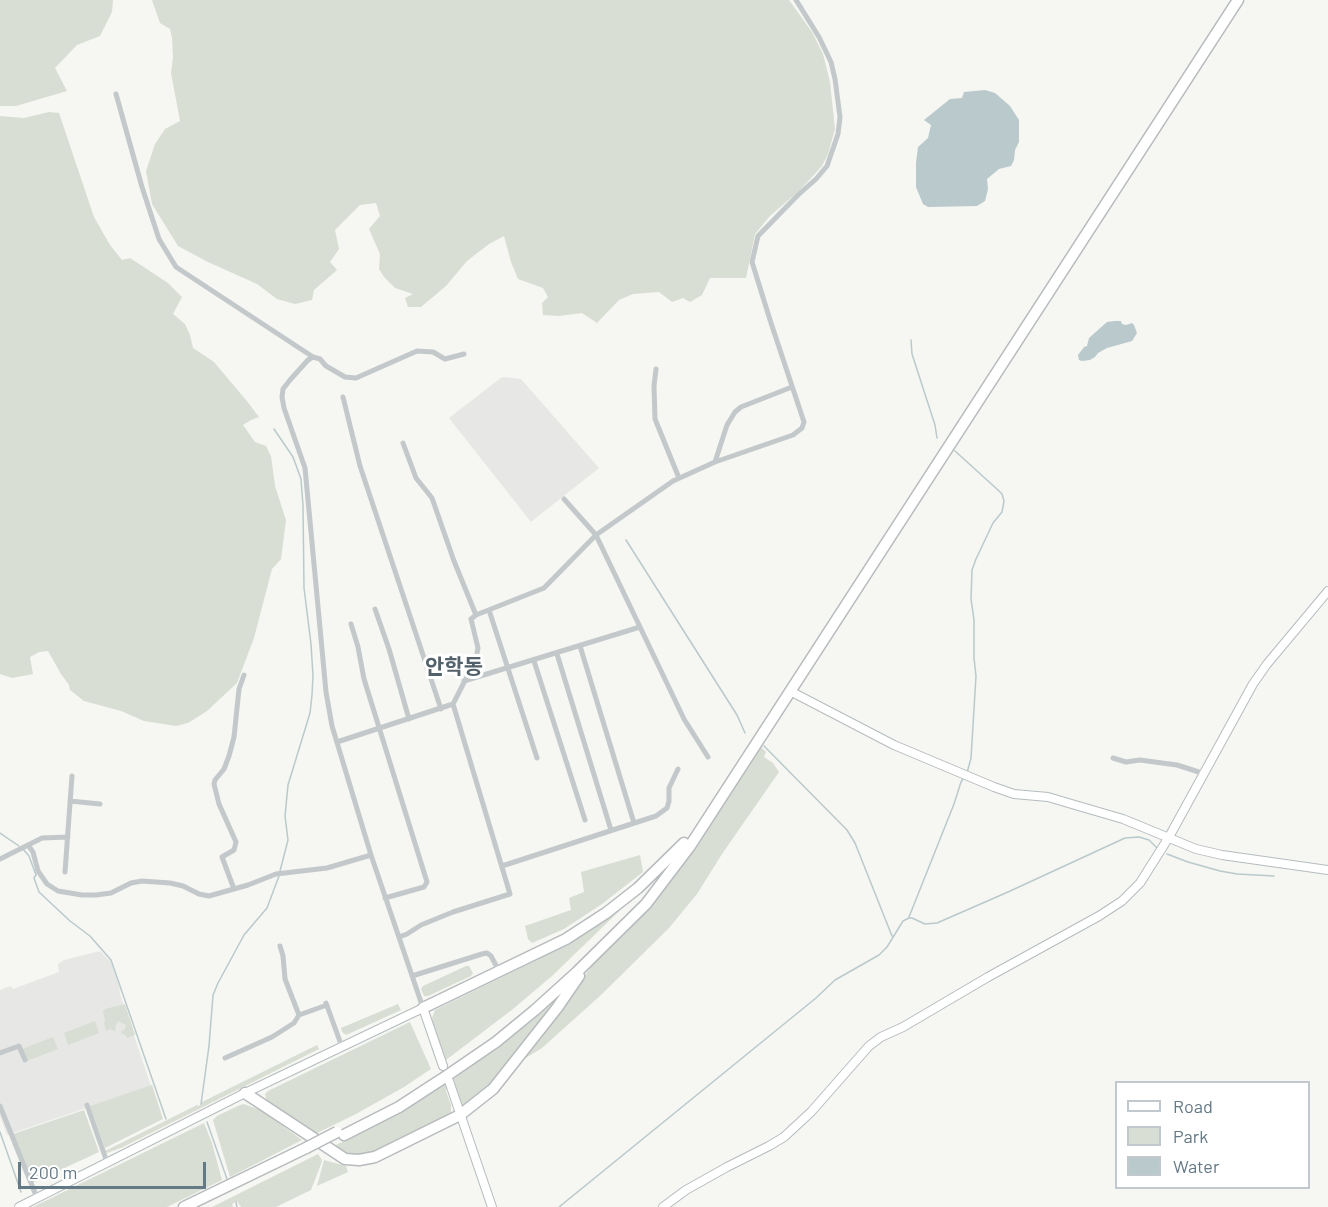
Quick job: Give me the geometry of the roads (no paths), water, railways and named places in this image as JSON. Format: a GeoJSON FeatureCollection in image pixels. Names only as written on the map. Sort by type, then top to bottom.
{"type":"FeatureCollection","features":[{"type":"Feature","properties":{"kind":"highway"},"geometry":{"type":"LineString","coordinates":[[341,1134],[423,1084],[491,1037],[529,1007],[571,970],[642,899],[662,875],[1230,0]]}},
{"type":"Feature","properties":{"kind":"highway"},"geometry":{"type":"LineString","coordinates":[[184,1207],[399,1107],[442,1079],[496,1042],[535,1010],[646,904],[690,846],[1238,0]]}},
{"type":"Feature","properties":{"kind":"highway"},"geometry":{"type":"LineString","coordinates":[[423,1008],[566,939],[606,913],[638,888],[684,843]]}},
{"type":"Feature","properties":{"kind":"highway"},"geometry":{"type":"LineString","coordinates":[[245,1093],[345,1159],[359,1160],[375,1157],[460,1115],[493,1089],[557,1008],[594,956]]}},
{"type":"Feature","properties":{"kind":"highway"},"geometry":{"type":"LineString","coordinates":[[200,1207],[310,1149]]}},
{"type":"Feature","properties":{"kind":"street"},"geometry":{"type":"LineString","coordinates":[[337,742],[453,704],[476,659],[478,648],[471,619],[476,615],[544,588],[608,525],[679,478],[715,462],[793,435],[802,428],[804,422],[752,262],[758,236],[827,166],[838,134],[840,117],[831,62],[819,37],[796,0]]}},
{"type":"Feature","properties":{"kind":"street"},"geometry":{"type":"LineString","coordinates":[[116,94],[159,239],[176,267],[345,377],[356,378],[417,351],[433,352],[446,359],[464,354]]}},
{"type":"Feature","properties":{"kind":"street"},"geometry":{"type":"LineString","coordinates":[[313,357],[283,389],[282,397],[304,468],[326,692],[332,726],[385,898],[443,1066]]}},
{"type":"Feature","properties":{"kind":"street"},"geometry":{"type":"LineString","coordinates":[[656,369],[654,419],[679,478]]}},
{"type":"Feature","properties":{"kind":"street"},"geometry":{"type":"LineString","coordinates":[[715,462],[727,425],[735,412],[741,407],[792,387]]}},
{"type":"Feature","properties":{"kind":"street"},"geometry":{"type":"LineString","coordinates":[[343,397],[360,466],[441,709]]}},
{"type":"Feature","properties":{"kind":"street"},"geometry":{"type":"LineString","coordinates":[[403,443],[416,478],[432,498],[476,615]]}},
{"type":"Feature","properties":{"kind":"street"},"geometry":{"type":"LineString","coordinates":[[564,499],[596,535],[684,719],[708,757]]}},
{"type":"Feature","properties":{"kind":"street"},"geometry":{"type":"LineString","coordinates":[[663,1207],[686,1190],[784,1137],[811,1112],[868,1046],[881,1037],[903,1027],[1122,901],[1140,883],[1169,837],[1253,684],[1328,591]]}},
{"type":"Feature","properties":{"kind":"street"},"geometry":{"type":"LineString","coordinates":[[375,609],[409,719]]}},
{"type":"Feature","properties":{"kind":"street"},"geometry":{"type":"LineString","coordinates":[[489,610],[537,758]]}},
{"type":"Feature","properties":{"kind":"street"},"geometry":{"type":"LineString","coordinates":[[351,624],[364,680],[427,882],[424,887],[385,898]]}},
{"type":"Feature","properties":{"kind":"street"},"geometry":{"type":"LineString","coordinates":[[464,681],[640,627]]}},
{"type":"Feature","properties":{"kind":"street"},"geometry":{"type":"LineString","coordinates":[[580,646],[634,824]]}},
{"type":"Feature","properties":{"kind":"street"},"geometry":{"type":"LineString","coordinates":[[557,654],[611,830]]}},
{"type":"Feature","properties":{"kind":"street"},"geometry":{"type":"LineString","coordinates":[[534,661],[585,820]]}},
{"type":"Feature","properties":{"kind":"street"},"geometry":{"type":"LineString","coordinates":[[234,889],[222,857],[234,850],[236,842],[219,804],[214,784],[230,756],[239,689],[244,675]]}},
{"type":"Feature","properties":{"kind":"street"},"geometry":{"type":"LineString","coordinates":[[790,691],[894,745],[994,788],[1014,794],[1048,797],[1123,819],[1196,849],[1221,855],[1328,870]]}},
{"type":"Feature","properties":{"kind":"street"},"geometry":{"type":"LineString","coordinates":[[399,937],[453,912],[510,894],[453,704]]}},
{"type":"Feature","properties":{"kind":"street"},"geometry":{"type":"LineString","coordinates":[[1113,758],[1126,762],[1140,760],[1177,765],[1205,774]]}},
{"type":"Feature","properties":{"kind":"street"},"geometry":{"type":"LineString","coordinates":[[502,866],[656,816],[667,808],[669,788],[678,769]]}},
{"type":"Feature","properties":{"kind":"street"},"geometry":{"type":"LineString","coordinates":[[65,872],[72,776]]}},
{"type":"Feature","properties":{"kind":"street"},"geometry":{"type":"LineString","coordinates":[[70,801],[100,804]]}},
{"type":"Feature","properties":{"kind":"street"},"geometry":{"type":"LineString","coordinates":[[0,859],[42,838],[68,837]]}},
{"type":"Feature","properties":{"kind":"street"},"geometry":{"type":"LineString","coordinates":[[28,845],[33,852],[38,871],[47,884],[58,891],[82,895],[111,893],[131,883],[142,881],[170,883],[209,896],[279,874],[327,868],[371,855]]}},
{"type":"Feature","properties":{"kind":"street"},"geometry":{"type":"LineString","coordinates":[[280,946],[285,979],[299,1015]]}},
{"type":"Feature","properties":{"kind":"street"},"geometry":{"type":"LineString","coordinates":[[412,976],[487,953],[500,971]]}},
{"type":"Feature","properties":{"kind":"street"},"geometry":{"type":"LineString","coordinates":[[225,1058],[272,1037],[294,1023],[299,1015],[326,1004],[342,1047]]}},
{"type":"Feature","properties":{"kind":"street"},"geometry":{"type":"LineString","coordinates":[[19,1207],[245,1093],[423,1008]]}},
{"type":"Feature","properties":{"kind":"street"},"geometry":{"type":"LineString","coordinates":[[0,1053],[19,1046],[25,1060]]}},
{"type":"Feature","properties":{"kind":"street"},"geometry":{"type":"LineString","coordinates":[[449,1081],[492,1207]]}},
{"type":"Feature","properties":{"kind":"street"},"geometry":{"type":"LineString","coordinates":[[87,1105],[107,1162]]}},
{"type":"Feature","properties":{"kind":"street"},"geometry":{"type":"LineString","coordinates":[[0,1107],[37,1198]]}},
{"type":"Feature","properties":{"kind":"water"},"geometry":{"type":"Polygon","coordinates":[[[985,90],[995,93],[1010,106],[1019,120],[1019,142],[1014,160],[1011,166],[999,169],[987,179],[988,189],[985,201],[977,206],[928,207],[923,204],[916,187],[918,147],[928,138],[931,125],[924,120],[950,99],[962,98],[964,92],[985,90]]]}},
{"type":"Feature","properties":{"kind":"water"},"geometry":{"type":"Polygon","coordinates":[[[1121,321],[1122,324],[1132,323],[1134,325],[1137,333],[1132,341],[1107,348],[1090,360],[1079,360],[1078,355],[1087,346],[1089,338],[1107,322],[1121,321]]]}},
{"type":"Feature","properties":{"kind":"waterway"},"geometry":{"type":"LineString","coordinates":[[911,340],[912,354],[937,438]]}},
{"type":"Feature","properties":{"kind":"waterway"},"geometry":{"type":"LineString","coordinates":[[274,429],[293,457],[301,479],[304,588],[313,676],[310,713],[288,785],[285,816],[288,840],[280,871]]}},
{"type":"Feature","properties":{"kind":"waterway"},"geometry":{"type":"LineString","coordinates":[[955,451],[1002,494],[1004,501],[1002,512],[993,523],[972,570],[971,599],[976,676],[971,758],[967,773]]}},
{"type":"Feature","properties":{"kind":"waterway"},"geometry":{"type":"LineString","coordinates":[[626,540],[737,715],[745,733]]}},
{"type":"Feature","properties":{"kind":"waterway"},"geometry":{"type":"LineString","coordinates":[[764,746],[847,830],[855,843],[892,936]]}},
{"type":"Feature","properties":{"kind":"waterway"},"geometry":{"type":"LineString","coordinates":[[909,917],[964,777]]}},
{"type":"Feature","properties":{"kind":"waterway"},"geometry":{"type":"LineString","coordinates":[[0,833],[19,846]]}},
{"type":"Feature","properties":{"kind":"waterway"},"geometry":{"type":"LineString","coordinates":[[559,1207],[816,998],[835,980],[879,955],[887,947],[903,921],[912,918],[925,924],[937,923],[1125,838],[1139,837],[1149,840],[1157,848]]}},
{"type":"Feature","properties":{"kind":"waterway"},"geometry":{"type":"LineString","coordinates":[[23,849],[29,856],[39,892],[90,936],[111,960],[166,1119]]}},
{"type":"Feature","properties":{"kind":"waterway"},"geometry":{"type":"LineString","coordinates":[[1167,854],[1220,871],[1274,876]]}},
{"type":"Feature","properties":{"kind":"waterway"},"geometry":{"type":"LineString","coordinates":[[201,1104],[213,995],[244,935],[267,908],[279,876]]}},
{"type":"Feature","properties":{"kind":"waterway"},"geometry":{"type":"LineString","coordinates":[[207,1122],[227,1179]]}},
{"type":"Feature","properties":{"kind":"waterway"},"geometry":{"type":"LineString","coordinates":[[0,1132],[21,1192]]}},
{"type":"Feature","properties":{"kind":"waterway"},"geometry":{"type":"LineString","coordinates":[[236,1202],[237,1207]]}},
{"type":"Feature","properties":{"kind":"district","name":"안학동"},"geometry":{"type":"Point","coordinates":[454,667]}}]}
